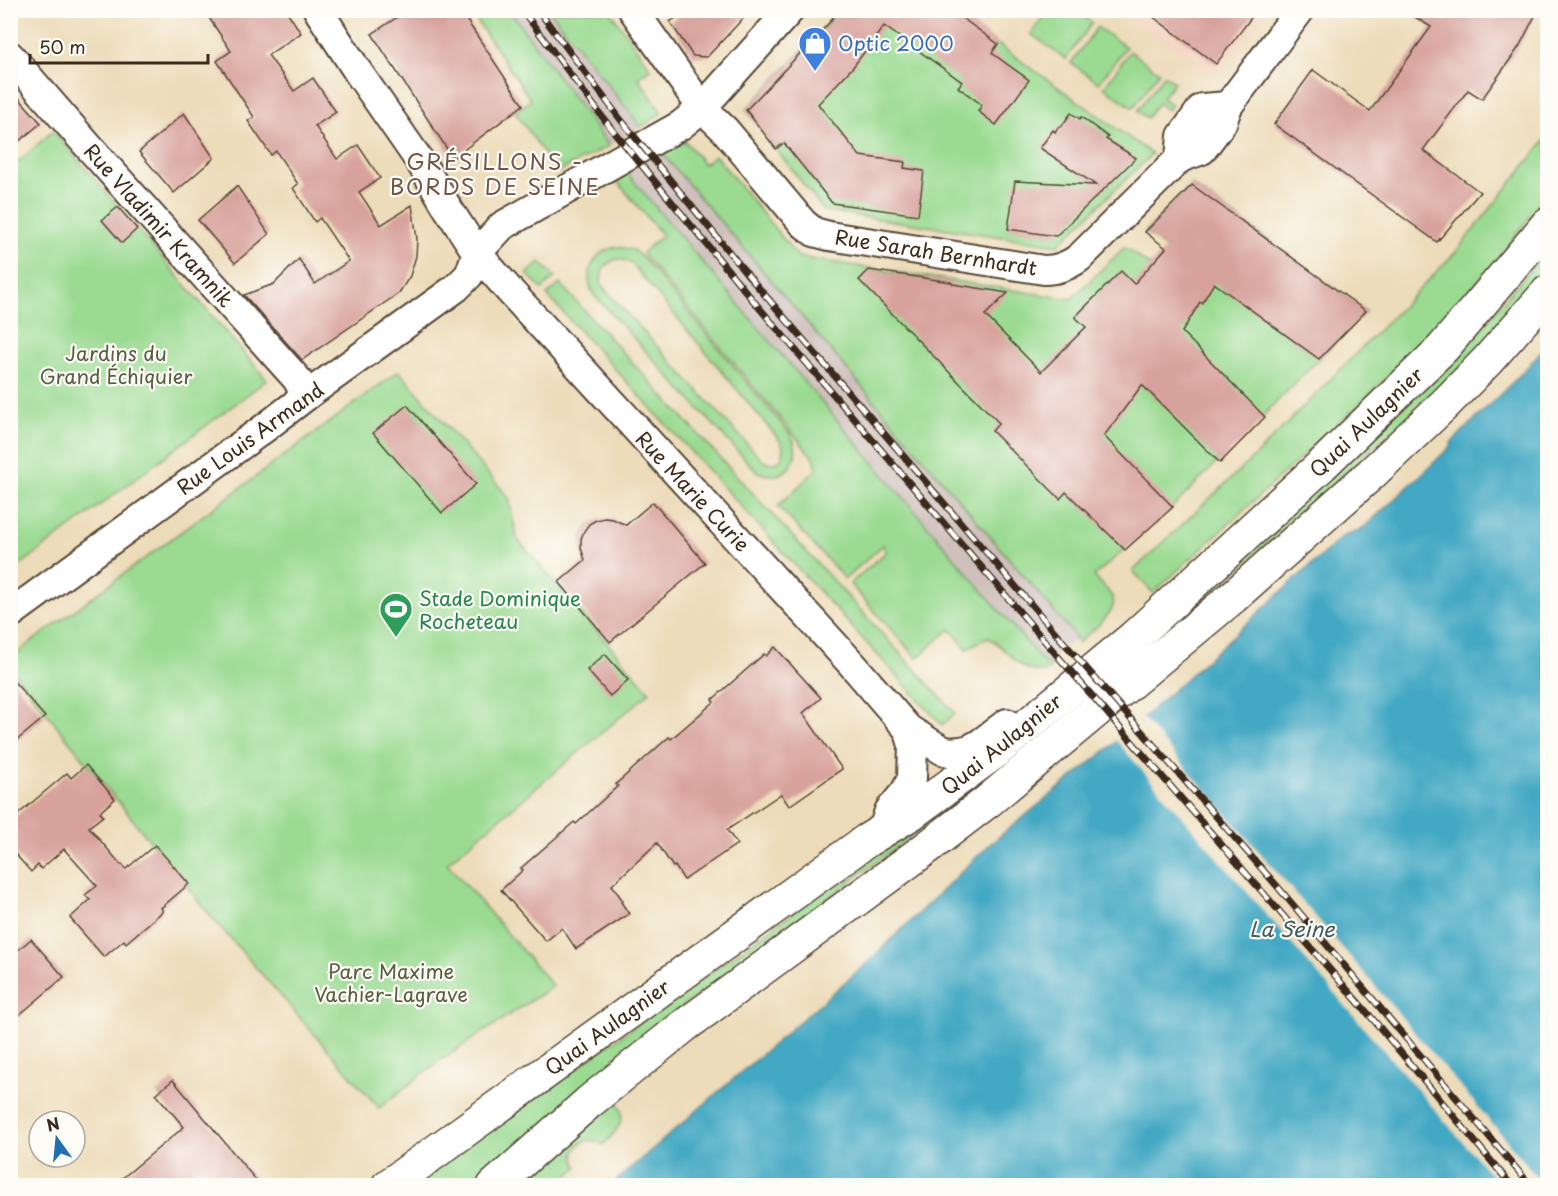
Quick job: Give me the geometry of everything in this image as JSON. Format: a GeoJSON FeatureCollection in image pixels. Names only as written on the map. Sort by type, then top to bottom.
{"type":"FeatureCollection","features":[{"type":"Feature","properties":{"kind":"main road","name":"Quai Aulagnier"},"geometry":{"type":"LineString","coordinates":[[388,1185],[866,841],[912,813],[996,752],[1133,638],[1322,465],[1443,348],[1548,224]]}},
{"type":"Feature","properties":{"kind":"main road","name":"Quai Aulagnier"},"geometry":{"type":"LineString","coordinates":[[494,1185],[589,1102],[684,1026],[988,801],[1233,597],[1371,474],[1447,402],[1548,292]]}},
{"type":"Feature","properties":{"kind":"street","name":"Rue Marie Curie"},"geometry":{"type":"LineString","coordinates":[[318,10],[421,163],[477,253],[852,664],[908,729],[942,750],[949,752],[970,749],[1023,710],[1078,682]]}},
{"type":"Feature","properties":{"kind":"street","name":"Rue Sarah Bernhardt"},"geometry":{"type":"LineString","coordinates":[[633,10],[702,108],[725,130],[814,232],[1044,270],[1063,268],[1080,258],[1180,158],[1202,150],[1222,123],[1228,106],[1300,10]]}},
{"type":"Feature","properties":{"kind":"street","name":"Rue Louis Armand"},"geometry":{"type":"LineString","coordinates":[[10,614],[456,288],[469,275],[477,253],[502,226],[681,125],[702,108],[790,10]]}},
{"type":"Feature","properties":{"kind":"street","name":"Rue Vladimir Kramnik"},"geometry":{"type":"LineString","coordinates":[[10,56],[88,147],[297,379],[306,396]]}},
{"type":"Feature","properties":{"kind":"street"},"geometry":{"type":"LineString","coordinates":[[882,833],[889,811],[912,778],[913,745],[908,729]]}},
{"type":"Feature","properties":{"kind":"shaded area"},"geometry":{"type":"Polygon","coordinates":[[[510,11],[550,11],[641,127],[609,146],[510,11]]]}},
{"type":"Feature","properties":{"kind":"shaded area"},"geometry":{"type":"Polygon","coordinates":[[[1119,11],[1267,11],[1214,78],[1119,11]]]}},
{"type":"Feature","properties":{"kind":"shaded area"},"geometry":{"type":"Polygon","coordinates":[[[661,152],[1076,638],[1046,664],[625,171],[661,152]]]}},
{"type":"Feature","properties":{"kind":"green space"},"geometry":{"type":"Polygon","coordinates":[[[470,11],[510,11],[609,146],[557,172],[515,112],[531,100],[470,11]]]}},
{"type":"Feature","properties":{"kind":"green space"},"geometry":{"type":"Polygon","coordinates":[[[550,11],[610,11],[651,69],[638,77],[662,113],[641,127],[550,11]]]}},
{"type":"Feature","properties":{"kind":"green space"},"geometry":{"type":"Polygon","coordinates":[[[838,11],[951,11],[1152,154],[1058,245],[824,211],[746,110],[838,11]]]}},
{"type":"Feature","properties":{"kind":"green space"},"geometry":{"type":"Polygon","coordinates":[[[1047,11],[1075,11],[1092,23],[1066,59],[1031,34],[1047,11]]]}},
{"type":"Feature","properties":{"kind":"green space"},"geometry":{"type":"Polygon","coordinates":[[[1097,27],[1126,47],[1099,83],[1071,63],[1097,27]]]}},
{"type":"Feature","properties":{"kind":"green space"},"geometry":{"type":"Polygon","coordinates":[[[1130,51],[1159,72],[1133,108],[1104,87],[1130,51]]]}},
{"type":"Feature","properties":{"kind":"green space"},"geometry":{"type":"Polygon","coordinates":[[[1164,75],[1174,82],[1162,98],[1172,105],[1168,110],[1158,103],[1147,118],[1137,111],[1164,75]]]}},
{"type":"Feature","properties":{"kind":"green space","name":"Jardins du Grand Échiquier"},"geometry":{"type":"Polygon","coordinates":[[[53,131],[267,380],[11,572],[10,169],[53,131]]]}},
{"type":"Feature","properties":{"kind":"green space"},"geometry":{"type":"Polygon","coordinates":[[[1547,138],[1547,195],[1495,262],[1431,333],[1363,401],[1153,593],[1133,571],[1256,455],[1455,253],[1547,138]]]}},
{"type":"Feature","properties":{"kind":"green space"},"geometry":{"type":"Polygon","coordinates":[[[686,142],[704,164],[715,155],[798,257],[1071,299],[1125,247],[1150,266],[1167,249],[1145,232],[1192,185],[1366,311],[1173,507],[1094,576],[1110,593],[1113,604],[1107,616],[1078,643],[1076,637],[661,152],[686,142]]]}},
{"type":"Feature","properties":{"kind":"green space"},"geometry":{"type":"Polygon","coordinates":[[[625,171],[1045,664],[1049,661],[1052,666],[1045,672],[1034,671],[1019,664],[987,637],[967,649],[950,629],[917,658],[850,584],[886,552],[883,545],[845,579],[778,506],[817,469],[815,460],[642,253],[662,235],[615,179],[625,171]]]}},
{"type":"Feature","properties":{"kind":"green space"},"geometry":{"type":"Polygon","coordinates":[[[619,247],[633,250],[643,258],[790,434],[795,453],[789,468],[774,475],[755,470],[594,295],[589,279],[590,271],[597,258],[610,249],[619,247]],[[617,259],[602,270],[601,283],[606,291],[763,461],[777,462],[783,452],[781,442],[632,264],[617,259]]]}},
{"type":"Feature","properties":{"kind":"green space"},"geometry":{"type":"Polygon","coordinates":[[[1547,249],[1547,274],[1521,307],[1427,404],[1376,445],[1177,625],[1061,722],[645,1036],[474,1185],[411,1186],[929,816],[1478,332],[1547,249]]]}},
{"type":"Feature","properties":{"kind":"green space"},"geometry":{"type":"Polygon","coordinates":[[[540,262],[555,277],[542,289],[527,274],[540,262]]]}},
{"type":"Feature","properties":{"kind":"green space"},"geometry":{"type":"Polygon","coordinates":[[[560,284],[955,713],[942,725],[547,295],[560,284]]]}},
{"type":"Feature","properties":{"kind":"green space","name":"Parc Maxime Vachier-Lagrave"},"geometry":{"type":"Polygon","coordinates":[[[399,371],[509,498],[517,539],[650,692],[447,863],[553,986],[438,1062],[379,1108],[209,914],[11,669],[10,660],[399,371]]]}},
{"type":"Feature","properties":{"kind":"green space"},"geometry":{"type":"Polygon","coordinates":[[[614,1100],[622,1112],[620,1124],[603,1145],[590,1140],[580,1144],[574,1154],[578,1167],[557,1185],[515,1186],[614,1100]]]}},
{"type":"Feature","properties":{"kind":"water","name":"La Seine"},"geometry":{"type":"Polygon","coordinates":[[[1547,344],[1547,1168],[1526,1186],[610,1186],[868,962],[989,845],[1115,743],[1342,537],[1362,529],[1452,445],[1451,443],[1523,372],[1547,344]]]}},
{"type":"Feature","properties":{"kind":"pier"},"geometry":{"type":"Polygon","coordinates":[[[1140,715],[1539,1179],[1531,1186],[1500,1185],[1115,739],[1140,715]]]}},
{"type":"Feature","properties":{"kind":"building"},"geometry":{"type":"Polygon","coordinates":[[[204,10],[286,10],[301,33],[268,55],[294,91],[313,78],[336,112],[315,126],[337,159],[358,145],[380,178],[359,192],[381,225],[412,205],[417,239],[416,256],[410,276],[399,293],[302,360],[244,295],[274,284],[299,259],[315,284],[349,261],[320,218],[315,222],[293,188],[298,184],[276,151],[271,155],[248,121],[254,117],[217,61],[231,51],[204,10]]]}},
{"type":"Feature","properties":{"kind":"building"},"geometry":{"type":"Polygon","coordinates":[[[408,10],[460,10],[523,105],[453,158],[372,34],[408,10]]]}},
{"type":"Feature","properties":{"kind":"building"},"geometry":{"type":"Polygon","coordinates":[[[687,10],[751,10],[707,57],[693,56],[670,22],[687,10]]]}},
{"type":"Feature","properties":{"kind":"building"},"geometry":{"type":"Polygon","coordinates":[[[838,10],[951,10],[998,44],[992,53],[1029,80],[996,125],[978,111],[982,105],[958,87],[962,82],[884,26],[853,67],[818,104],[860,156],[905,162],[904,168],[924,171],[918,215],[832,203],[784,143],[776,149],[746,110],[829,23],[838,10]]]}},
{"type":"Feature","properties":{"kind":"building"},"geometry":{"type":"Polygon","coordinates":[[[1144,10],[1257,10],[1216,64],[1144,10]]]}},
{"type":"Feature","properties":{"kind":"building"},"geometry":{"type":"Polygon","coordinates":[[[1404,10],[1538,10],[1519,47],[1482,99],[1468,90],[1423,150],[1480,192],[1437,242],[1274,124],[1313,70],[1370,111],[1431,27],[1404,10]]]}},
{"type":"Feature","properties":{"kind":"building"},"geometry":{"type":"Polygon","coordinates":[[[10,88],[41,123],[10,149],[10,88]]]}},
{"type":"Feature","properties":{"kind":"building"},"geometry":{"type":"Polygon","coordinates":[[[184,113],[214,158],[174,193],[139,152],[184,113]]]}},
{"type":"Feature","properties":{"kind":"building"},"geometry":{"type":"Polygon","coordinates":[[[1071,113],[1080,119],[1081,117],[1108,137],[1106,139],[1136,158],[1056,236],[1008,229],[1015,181],[1096,185],[1040,148],[1053,130],[1055,132],[1059,126],[1061,127],[1071,113]]]}},
{"type":"Feature","properties":{"kind":"building"},"geometry":{"type":"Polygon","coordinates":[[[1192,185],[1366,311],[1319,359],[1214,283],[1182,332],[1265,417],[1220,463],[1142,385],[1104,436],[1173,507],[1125,550],[1066,492],[1060,499],[992,431],[999,423],[859,280],[869,270],[1008,293],[985,315],[1041,372],[1086,327],[1075,317],[1121,271],[1134,284],[1166,248],[1145,232],[1192,185]]]}},
{"type":"Feature","properties":{"kind":"building"},"geometry":{"type":"Polygon","coordinates":[[[237,186],[269,234],[235,263],[198,220],[237,186]]]}},
{"type":"Feature","properties":{"kind":"building"},"geometry":{"type":"Polygon","coordinates":[[[118,207],[137,229],[122,243],[102,220],[118,207]]]}},
{"type":"Feature","properties":{"kind":"building"},"geometry":{"type":"Polygon","coordinates":[[[407,405],[476,484],[442,513],[373,433],[407,405]]]}},
{"type":"Feature","properties":{"kind":"building"},"geometry":{"type":"Polygon","coordinates":[[[653,502],[705,563],[610,642],[559,582],[585,560],[581,539],[589,524],[605,518],[626,525],[653,502]]]}},
{"type":"Feature","properties":{"kind":"building"},"geometry":{"type":"Polygon","coordinates":[[[775,647],[821,698],[803,713],[842,769],[789,806],[781,794],[727,830],[737,844],[684,880],[657,843],[612,885],[629,914],[576,949],[562,928],[546,941],[501,890],[523,870],[521,868],[574,822],[576,824],[618,786],[616,784],[669,737],[671,739],[714,702],[712,700],[764,654],[766,656],[775,647]]]}},
{"type":"Feature","properties":{"kind":"building"},"geometry":{"type":"Polygon","coordinates":[[[605,654],[628,680],[610,696],[587,670],[605,654]]]}},
{"type":"Feature","properties":{"kind":"building"},"geometry":{"type":"Polygon","coordinates":[[[10,677],[45,717],[10,746],[10,677]]]}},
{"type":"Feature","properties":{"kind":"building"},"geometry":{"type":"Polygon","coordinates":[[[86,765],[115,799],[100,812],[103,816],[89,827],[121,865],[126,869],[155,845],[189,884],[161,908],[163,911],[126,943],[124,940],[104,957],[70,918],[90,900],[85,895],[97,886],[64,849],[41,869],[38,865],[31,872],[10,848],[10,821],[67,773],[71,778],[86,765]]]}},
{"type":"Feature","properties":{"kind":"building"},"geometry":{"type":"Polygon","coordinates":[[[31,939],[64,977],[10,1023],[10,957],[31,939]]]}},
{"type":"Feature","properties":{"kind":"building"},"geometry":{"type":"Polygon","coordinates":[[[173,1080],[260,1185],[114,1185],[184,1127],[156,1094],[173,1080]]]}},
{"type":"Feature","properties":{"kind":"railway"},"geometry":{"type":"LineString","coordinates":[[522,10],[610,127],[756,304],[1371,1017],[1512,1186]]}},
{"type":"Feature","properties":{"kind":"railway"},"geometry":{"type":"LineString","coordinates":[[538,10],[621,120],[752,280],[1277,886],[1531,1186]]}},
{"type":"Feature","properties":{"kind":"place","name":"Optic 2000"},"geometry":{"type":"Point","coordinates":[815,72]}},
{"type":"Feature","properties":{"kind":"place","name":"Stade Dominique Rocheteau"},"geometry":{"type":"Point","coordinates":[396,638]}},
{"type":"Feature","properties":{"kind":"district","name":"GRÉSILLONS - BORDS DE SEINE"},"geometry":{"type":"Point","coordinates":[495,172]}}]}
